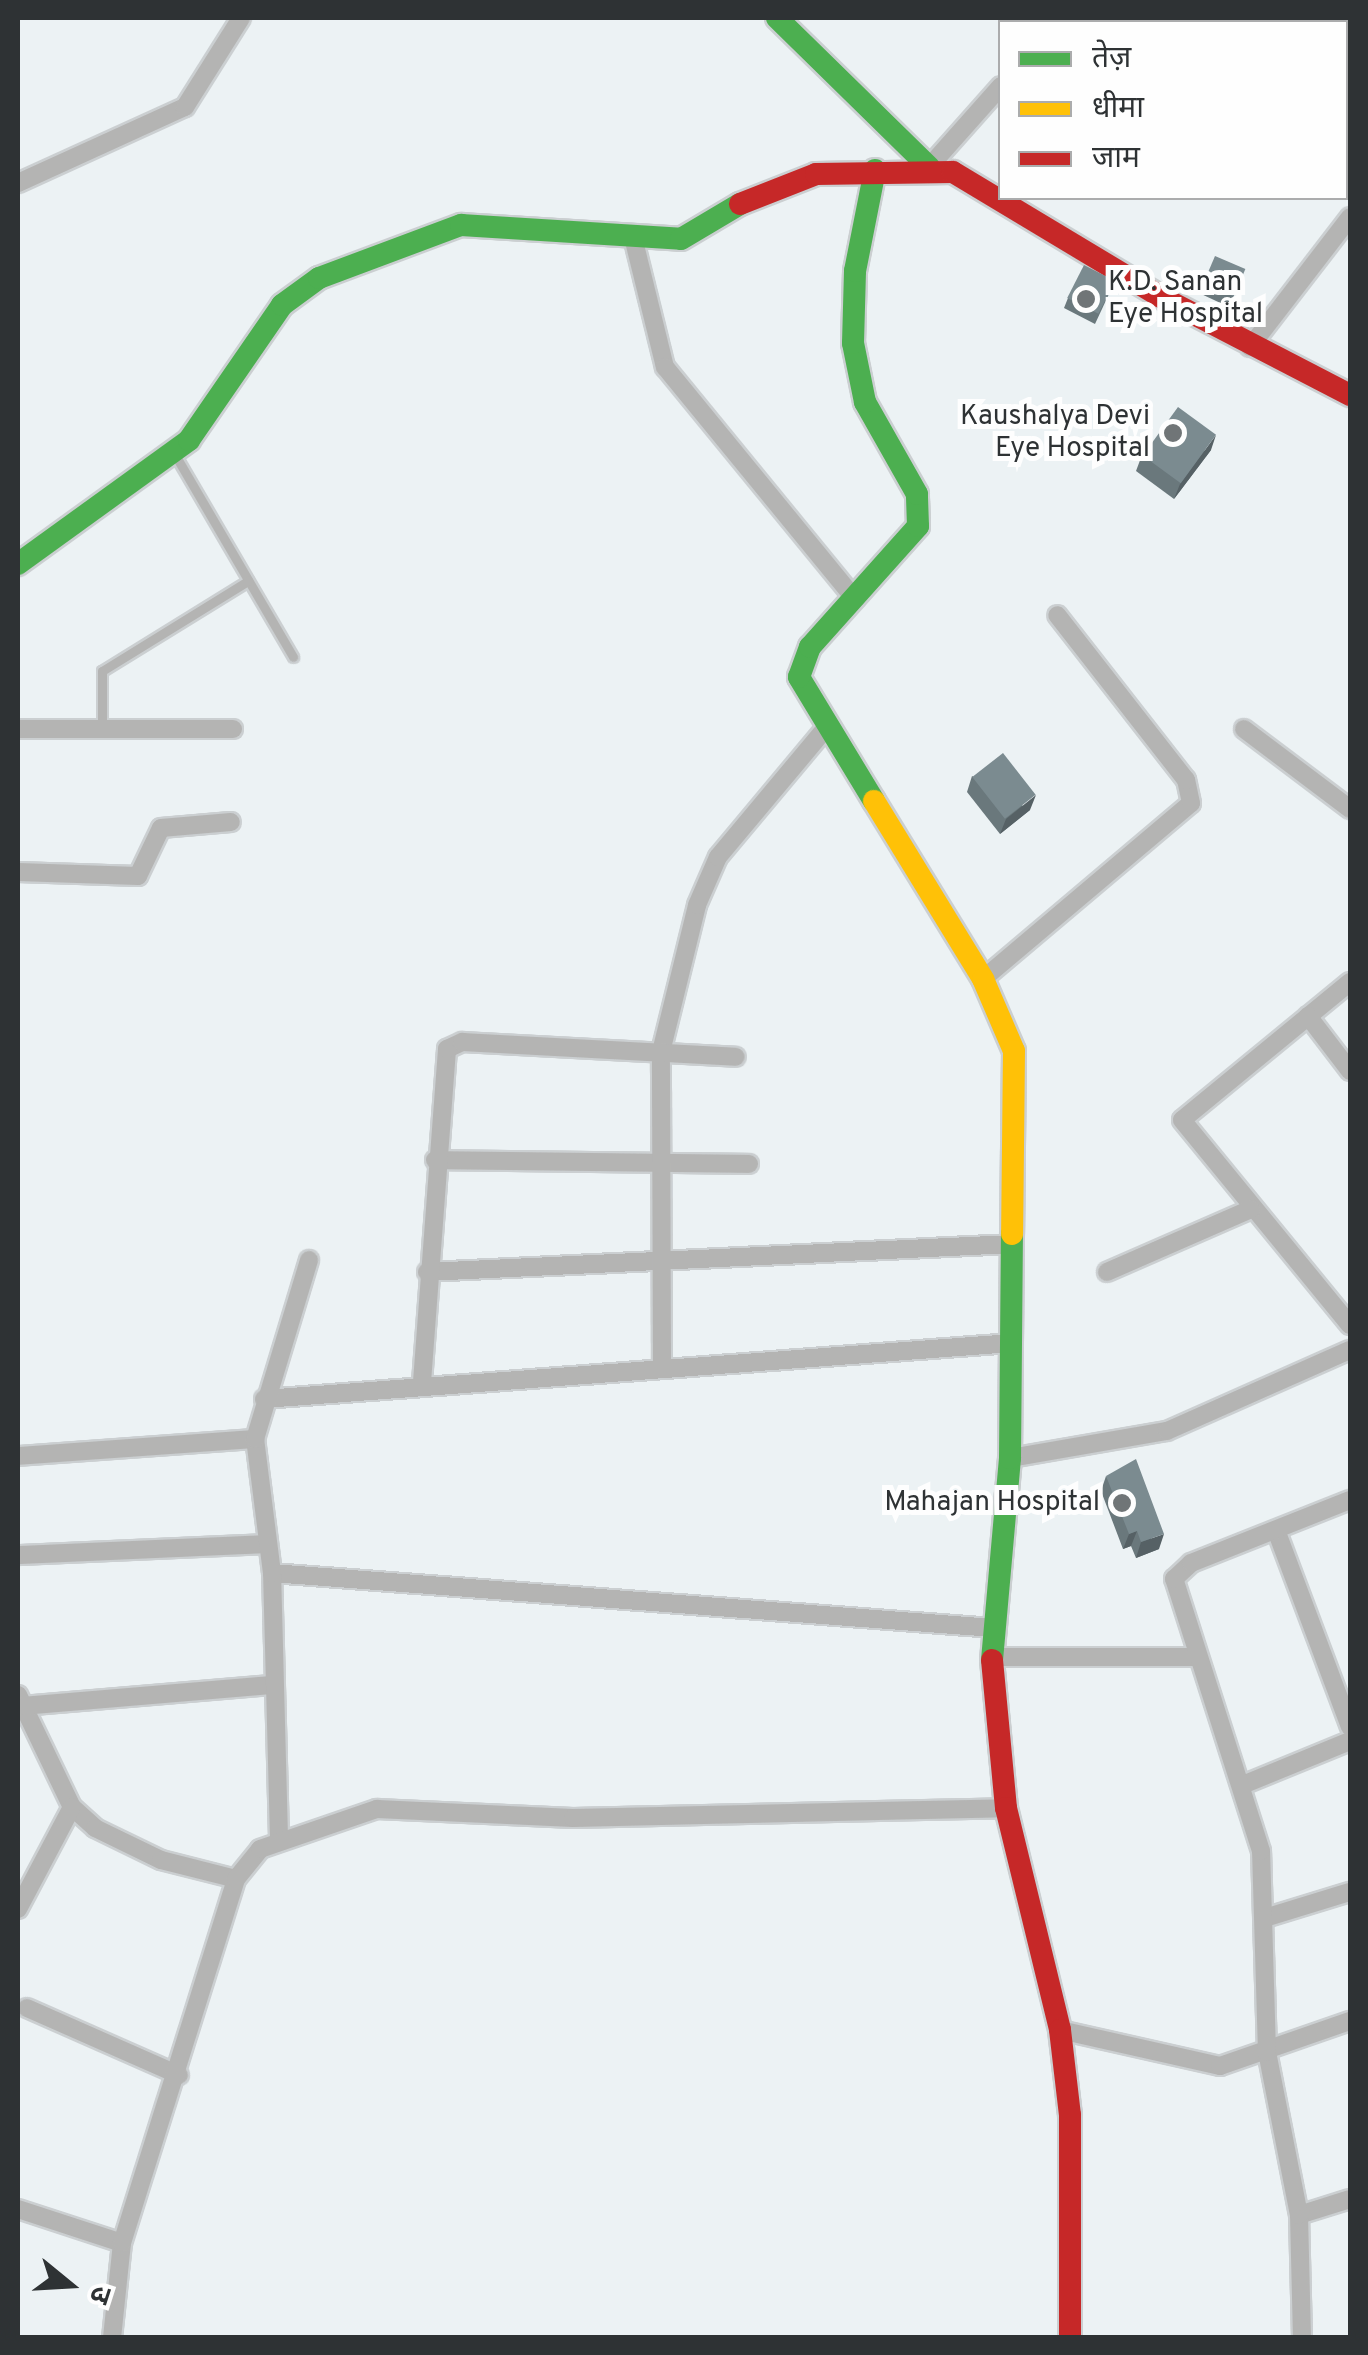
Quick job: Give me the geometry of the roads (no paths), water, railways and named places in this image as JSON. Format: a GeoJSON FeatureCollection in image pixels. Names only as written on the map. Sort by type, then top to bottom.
{"type":"FeatureCollection","features":[{"type":"Feature","properties":{"kind":"street"},"geometry":{"type":"LineString","coordinates":[[18,183],[185,107],[241,18]]}},
{"type":"Feature","properties":{"kind":"street"},"geometry":{"type":"LineString","coordinates":[[777,18],[930,168]]}},
{"type":"Feature","properties":{"kind":"street"},"geometry":{"type":"LineString","coordinates":[[930,168],[998,88]]}},
{"type":"Feature","properties":{"kind":"street"},"geometry":{"type":"LineString","coordinates":[[18,564],[174,453],[212,414],[282,305],[319,278],[462,225],[634,242],[681,239],[795,177],[930,168],[974,182],[998,196]]}},
{"type":"Feature","properties":{"kind":"street"},"geometry":{"type":"LineString","coordinates":[[875,170],[853,343],[865,402],[920,508],[906,546],[801,662],[798,677],[983,979],[1014,1051],[1010,1458],[992,1657],[1006,1808],[1060,2030],[1070,2115],[1070,2338]]}},
{"type":"Feature","properties":{"kind":"street"},"geometry":{"type":"LineString","coordinates":[[1004,200],[1250,346],[1350,395]]}},
{"type":"Feature","properties":{"kind":"street"},"geometry":{"type":"LineString","coordinates":[[1250,346],[1350,216]]}},
{"type":"Feature","properties":{"kind":"street"},"geometry":{"type":"LineString","coordinates":[[634,242],[665,367],[855,599]]}},
{"type":"Feature","properties":{"kind":"street"},"geometry":{"type":"LineString","coordinates":[[983,979],[1191,803],[1186,780],[1057,616]]}},
{"type":"Feature","properties":{"kind":"street"},"geometry":{"type":"LineString","coordinates":[[662,1368],[658,1164],[662,1052],[706,878],[826,728]]}},
{"type":"Feature","properties":{"kind":"street"},"geometry":{"type":"LineString","coordinates":[[18,729],[234,730]]}},
{"type":"Feature","properties":{"kind":"street"},"geometry":{"type":"LineString","coordinates":[[1244,729],[1350,809]]}},
{"type":"Feature","properties":{"kind":"street"},"geometry":{"type":"LineString","coordinates":[[18,872],[138,876],[161,828],[231,822]]}},
{"type":"Feature","properties":{"kind":"street"},"geometry":{"type":"LineString","coordinates":[[1350,982],[1182,1120],[1350,1326]]}},
{"type":"Feature","properties":{"kind":"street"},"geometry":{"type":"LineString","coordinates":[[1308,1016],[1350,1071]]}},
{"type":"Feature","properties":{"kind":"street"},"geometry":{"type":"LineString","coordinates":[[422,1382],[435,1160],[452,1044],[736,1057]]}},
{"type":"Feature","properties":{"kind":"street"},"geometry":{"type":"LineString","coordinates":[[435,1160],[750,1164]]}},
{"type":"Feature","properties":{"kind":"street"},"geometry":{"type":"LineString","coordinates":[[1107,1272],[1251,1208]]}},
{"type":"Feature","properties":{"kind":"street"},"geometry":{"type":"LineString","coordinates":[[427,1272],[658,1264],[1012,1244]]}},
{"type":"Feature","properties":{"kind":"street"},"geometry":{"type":"LineString","coordinates":[[279,1838],[272,1573],[264,1544],[256,1440],[264,1399],[308,1260]]}},
{"type":"Feature","properties":{"kind":"street"},"geometry":{"type":"LineString","coordinates":[[264,1399],[422,1382],[1013,1342]]}},
{"type":"Feature","properties":{"kind":"street"},"geometry":{"type":"LineString","coordinates":[[1010,1458],[1167,1431],[1350,1350]]}},
{"type":"Feature","properties":{"kind":"street"},"geometry":{"type":"LineString","coordinates":[[18,1456],[256,1440]]}},
{"type":"Feature","properties":{"kind":"street"},"geometry":{"type":"LineString","coordinates":[[1302,2338],[1299,2215],[1267,2052],[1268,1918],[1244,1784],[1174,1590],[1177,1572],[1350,1500]]}},
{"type":"Feature","properties":{"kind":"street"},"geometry":{"type":"LineString","coordinates":[[1276,1530],[1350,1727]]}},
{"type":"Feature","properties":{"kind":"street"},"geometry":{"type":"LineString","coordinates":[[18,1555],[264,1544]]}},
{"type":"Feature","properties":{"kind":"street"},"geometry":{"type":"LineString","coordinates":[[272,1573],[993,1628]]}},
{"type":"Feature","properties":{"kind":"street"},"geometry":{"type":"LineString","coordinates":[[992,1657],[1198,1657]]}},
{"type":"Feature","properties":{"kind":"street"},"geometry":{"type":"LineString","coordinates":[[236,1879],[124,1845],[72,1807],[20,1700],[274,1685]]}},
{"type":"Feature","properties":{"kind":"street"},"geometry":{"type":"LineString","coordinates":[[1244,1784],[1350,1741]]}},
{"type":"Feature","properties":{"kind":"street"},"geometry":{"type":"LineString","coordinates":[[18,1910],[72,1807]]}},
{"type":"Feature","properties":{"kind":"street"},"geometry":{"type":"LineString","coordinates":[[112,2338],[122,2243],[179,2076],[236,1879],[279,1838],[377,1809],[573,1818],[1006,1808]]}},
{"type":"Feature","properties":{"kind":"street"},"geometry":{"type":"LineString","coordinates":[[1268,1918],[1350,1892]]}},
{"type":"Feature","properties":{"kind":"street"},"geometry":{"type":"LineString","coordinates":[[27,2008],[179,2076]]}},
{"type":"Feature","properties":{"kind":"street"},"geometry":{"type":"LineString","coordinates":[[1060,2030],[1220,2066],[1350,2021]]}},
{"type":"Feature","properties":{"kind":"street"},"geometry":{"type":"LineString","coordinates":[[1299,2215],[1350,2199]]}},
{"type":"Feature","properties":{"kind":"street"},"geometry":{"type":"LineString","coordinates":[[18,2209],[122,2243]]}},
{"type":"Feature","properties":{"kind":"lane"},"geometry":{"type":"LineString","coordinates":[[174,453],[293,657]]}},
{"type":"Feature","properties":{"kind":"lane"},"geometry":{"type":"LineString","coordinates":[[102,729],[102,671],[248,581]]}},
{"type":"Feature","properties":{"kind":"place","name":"K.D. Sanan Eye Hospital"},"geometry":{"type":"Point","coordinates":[1086,299]}},
{"type":"Feature","properties":{"kind":"place","name":"Kaushalya Devi Eye Hospital"},"geometry":{"type":"Point","coordinates":[1173,433]}},
{"type":"Feature","properties":{"kind":"place","name":"Mahajan Hospital"},"geometry":{"type":"Point","coordinates":[1122,1503]}}]}
